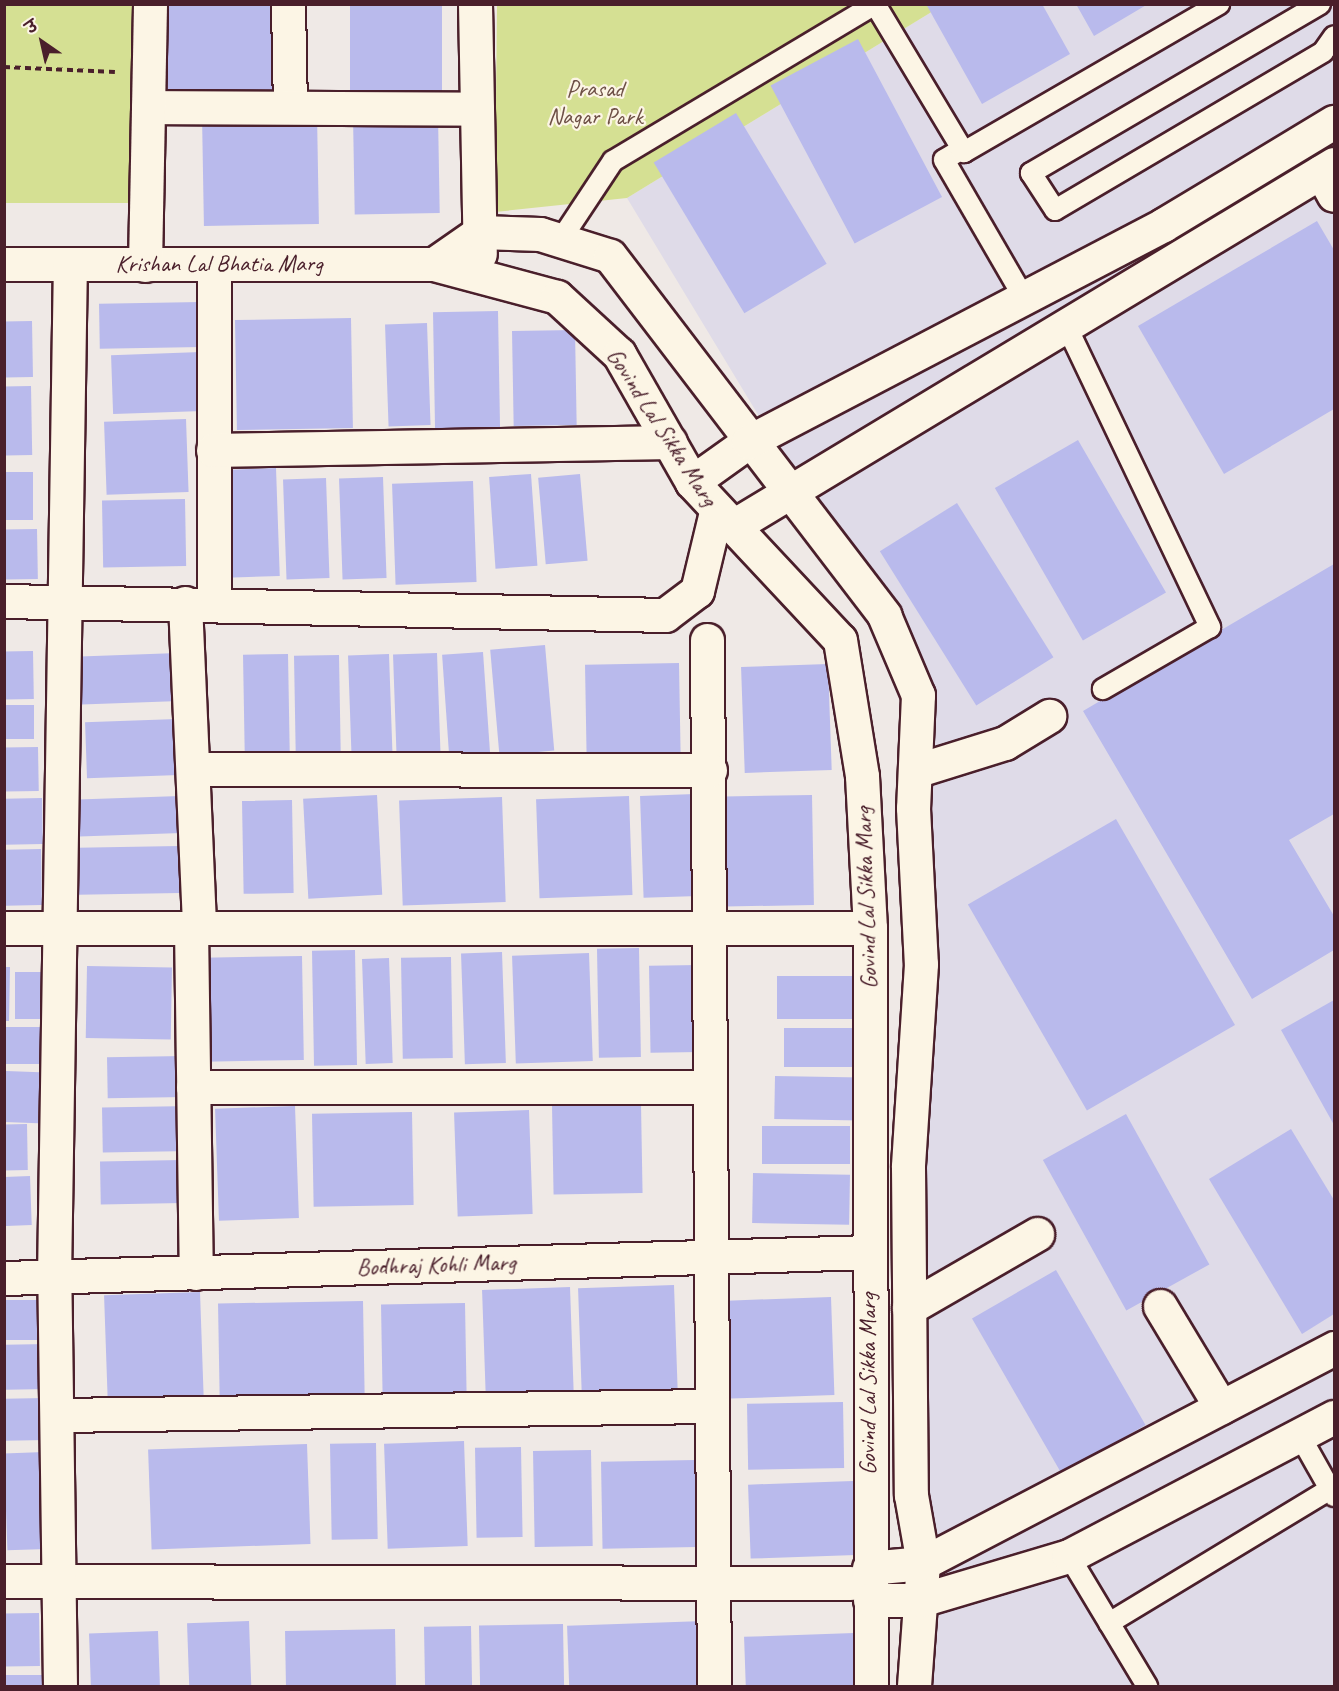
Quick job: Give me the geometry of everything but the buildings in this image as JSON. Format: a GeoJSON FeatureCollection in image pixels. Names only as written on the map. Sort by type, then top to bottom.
{"type":"FeatureCollection","features":[{"type":"Feature","properties":{"kind":"street"},"geometry":{"type":"LineString","coordinates":[[145,265],[150,4]]}},
{"type":"Feature","properties":{"kind":"street"},"geometry":{"type":"LineString","coordinates":[[288,4],[290,104]]}},
{"type":"Feature","properties":{"kind":"street"},"geometry":{"type":"LineString","coordinates":[[475,4],[481,276]]}},
{"type":"Feature","properties":{"kind":"street"},"geometry":{"type":"LineString","coordinates":[[148,107],[290,104],[477,109]]}},
{"type":"Feature","properties":{"kind":"street"},"geometry":{"type":"LineString","coordinates":[[692,482],[748,442],[1163,225],[1335,122]]}},
{"type":"Feature","properties":{"kind":"street"},"geometry":{"type":"LineString","coordinates":[[4,601],[65,600],[665,615],[697,591],[725,518],[788,492],[1066,325],[1330,177]]}},
{"type":"Feature","properties":{"kind":"street"},"geometry":{"type":"LineString","coordinates":[[434,264],[480,232],[560,241],[610,256],[748,442],[884,615],[918,695],[915,771],[921,964],[908,1167],[911,1495],[923,1563],[914,1686]]}},
{"type":"Feature","properties":{"kind":"street","name":"Krishan Lal Bhatia Marg"},"geometry":{"type":"LineString","coordinates":[[4,264],[434,264]]}},
{"type":"Feature","properties":{"kind":"street"},"geometry":{"type":"LineString","coordinates":[[60,1686],[54,1278],[70,264]]}},
{"type":"Feature","properties":{"kind":"street"},"geometry":{"type":"LineString","coordinates":[[196,1273],[193,1087],[195,927],[193,769],[200,603],[213,450],[214,264]]}},
{"type":"Feature","properties":{"kind":"street","name":"Govind Lal Sikka Marg"},"geometry":{"type":"LineString","coordinates":[[434,264],[556,297],[619,354],[692,482],[840,640],[862,776],[870,928],[863,1584],[871,1686]]}},
{"type":"Feature","properties":{"kind":"street"},"geometry":{"type":"LineString","coordinates":[[213,450],[670,442]]}},
{"type":"Feature","properties":{"kind":"street"},"geometry":{"type":"LineString","coordinates":[[707,640],[710,770],[714,1686]]}},
{"type":"Feature","properties":{"kind":"street"},"geometry":{"type":"LineString","coordinates":[[915,771],[1005,743],[1049,716]]}},
{"type":"Feature","properties":{"kind":"street"},"geometry":{"type":"LineString","coordinates":[[193,769],[710,770]]}},
{"type":"Feature","properties":{"kind":"street"},"geometry":{"type":"LineString","coordinates":[[4,928],[60,926],[870,928]]}},
{"type":"Feature","properties":{"kind":"street"},"geometry":{"type":"LineString","coordinates":[[193,1087],[710,1087]]}},
{"type":"Feature","properties":{"kind":"street"},"geometry":{"type":"LineString","coordinates":[[909,1308],[1037,1234]]}},
{"type":"Feature","properties":{"kind":"street","name":"Bodhraj Kohli Marg"},"geometry":{"type":"LineString","coordinates":[[4,1278],[868,1252]]}},
{"type":"Feature","properties":{"kind":"street"},"geometry":{"type":"LineString","coordinates":[[1160,1305],[1221,1407]]}},
{"type":"Feature","properties":{"kind":"street"},"geometry":{"type":"LineString","coordinates":[[863,1584],[923,1563],[1335,1348]]}},
{"type":"Feature","properties":{"kind":"street"},"geometry":{"type":"LineString","coordinates":[[57,1415],[712,1406]]}},
{"type":"Feature","properties":{"kind":"street"},"geometry":{"type":"LineString","coordinates":[[4,1581],[863,1584],[921,1600],[1069,1556],[1335,1417]]}},
{"type":"Feature","properties":{"kind":"lane"},"geometry":{"type":"LineString","coordinates":[[560,241],[613,161],[875,4],[962,149]]}},
{"type":"Feature","properties":{"kind":"lane"},"geometry":{"type":"LineString","coordinates":[[1024,298],[944,160],[1219,4]]}},
{"type":"Feature","properties":{"kind":"lane"},"geometry":{"type":"LineString","coordinates":[[1320,4],[1031,173],[1055,210],[1323,52],[1335,36]]}},
{"type":"Feature","properties":{"kind":"lane"},"geometry":{"type":"LineString","coordinates":[[1066,325],[1210,627],[1103,689]]}},
{"type":"Feature","properties":{"kind":"lane"},"geometry":{"type":"LineString","coordinates":[[1109,1623],[1332,1492],[1300,1436]]}},
{"type":"Feature","properties":{"kind":"lane"},"geometry":{"type":"LineString","coordinates":[[1069,1556],[1147,1686]]}},
{"type":"Feature","properties":{"kind":"path"},"geometry":{"type":"LineString","coordinates":[[4,67],[148,73]]}},
{"type":"Feature","properties":{"kind":"shaded area"},"geometry":{"type":"Polygon","coordinates":[[[943,5],[1334,5],[1334,1686],[915,1686],[919,681],[627,198],[943,5]]]}},
{"type":"Feature","properties":{"kind":"green space"},"geometry":{"type":"Polygon","coordinates":[[[5,5],[146,5],[146,203],[5,203],[5,5]]]}},
{"type":"Feature","properties":{"kind":"green space","name":"Prasad Nagar Park"},"geometry":{"type":"Polygon","coordinates":[[[497,5],[943,5],[627,198],[495,212],[497,5]]]}}]}
